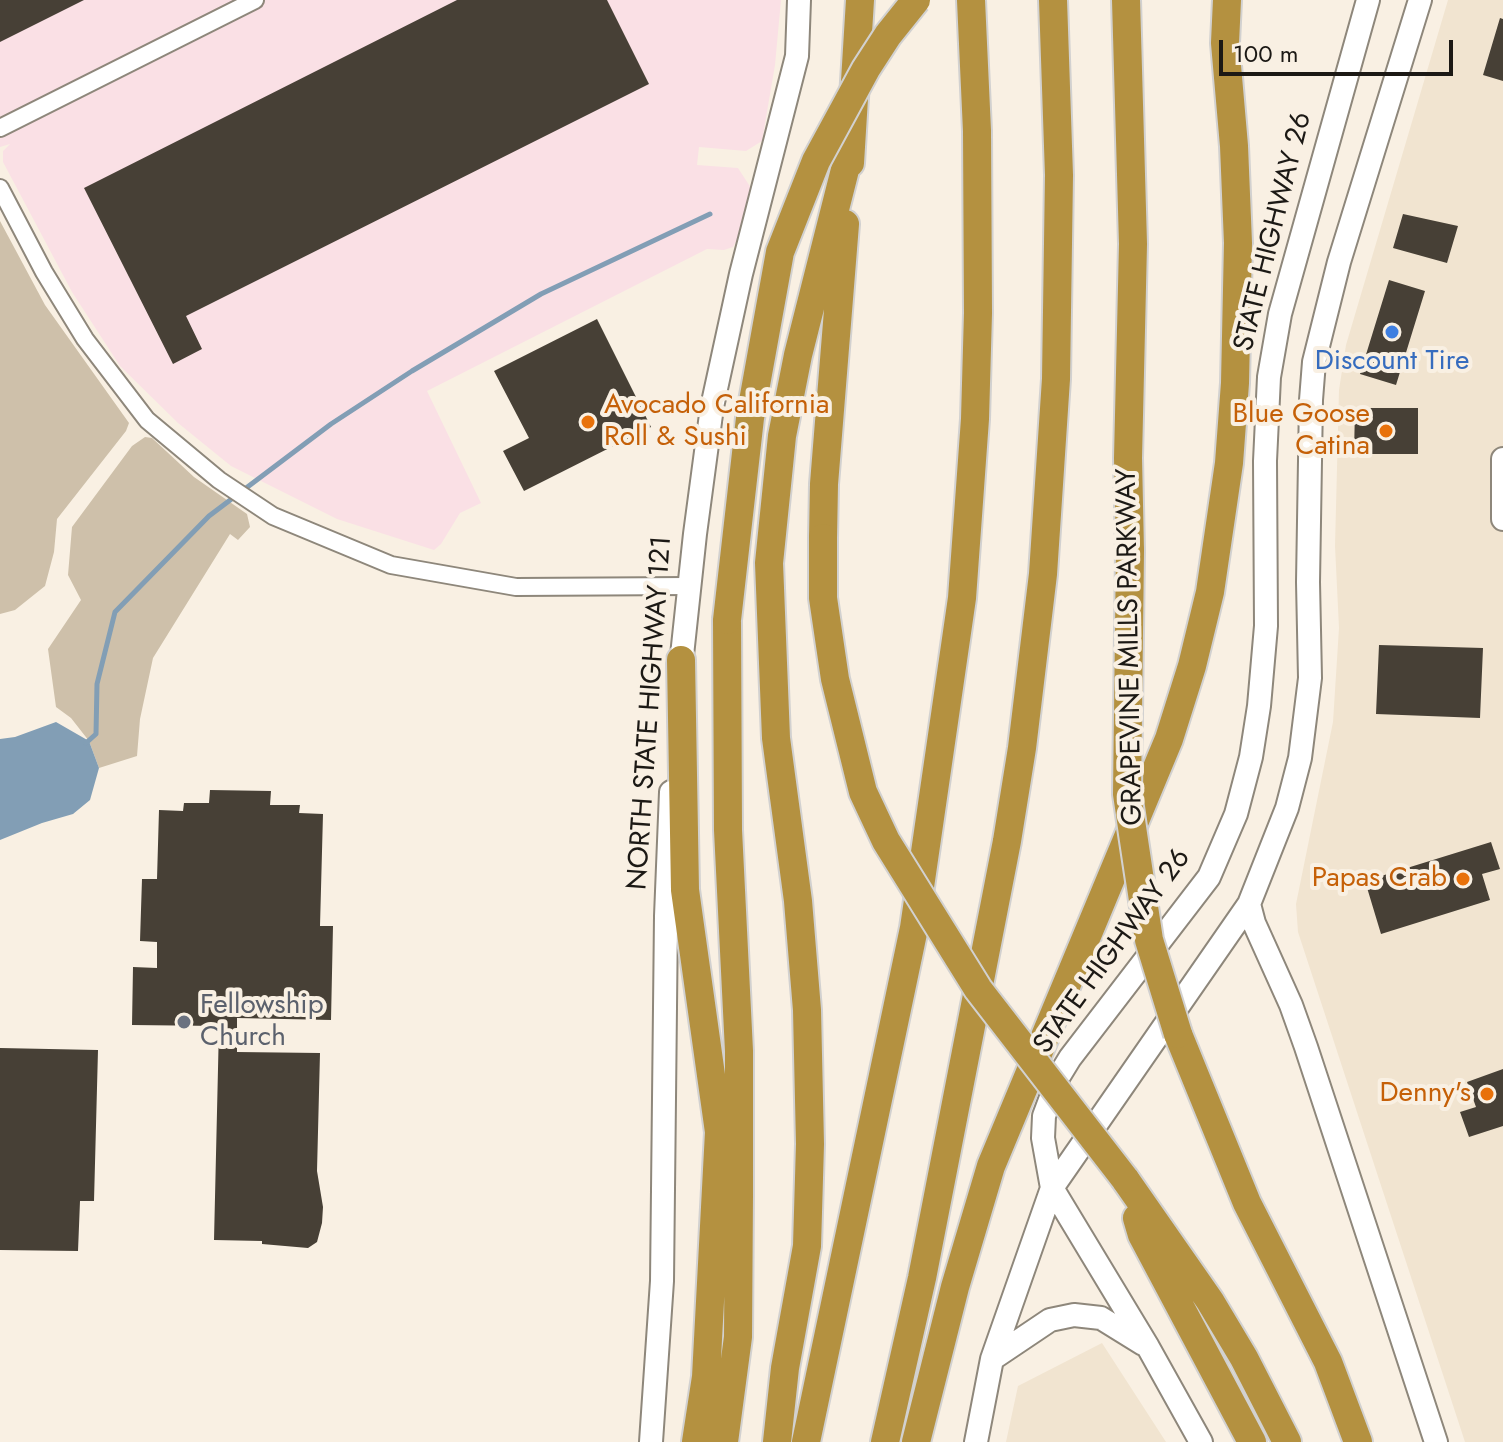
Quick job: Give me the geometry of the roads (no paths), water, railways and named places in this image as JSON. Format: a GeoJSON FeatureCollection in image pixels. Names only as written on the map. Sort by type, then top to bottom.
{"type":"FeatureCollection","features":[{"type":"Feature","properties":{"kind":"highway"},"geometry":{"type":"LineString","coordinates":[[860,0],[824,484],[823,598],[835,679],[863,792],[886,841],[978,989],[1125,1179],[1210,1301],[1244,1358],[1287,1442]]}},
{"type":"Feature","properties":{"kind":"highway"},"geometry":{"type":"LineString","coordinates":[[724,1442],[738,1337],[739,1194],[739,1051],[728,830],[727,620],[750,418],[780,252],[816,161],[888,35],[916,0]]}},
{"type":"Feature","properties":{"kind":"highway"},"geometry":{"type":"LineString","coordinates":[[806,1442],[914,928],[962,598],[975,419],[978,313],[977,131],[971,0]]}},
{"type":"Feature","properties":{"kind":"highway"},"geometry":{"type":"LineString","coordinates":[[885,1442],[922,1278],[1001,871],[1022,748],[1043,574],[1056,379],[1058,147],[1053,0]]}},
{"type":"Feature","properties":{"kind":"highway","name":"GRAPEVINE MILLS PARKWAY"},"geometry":{"type":"LineString","coordinates":[[1126,0],[1133,244],[1128,458],[1127,794],[1149,940],[1178,1034],[1247,1203],[1328,1362],[1358,1442]]}},
{"type":"Feature","properties":{"kind":"highway"},"geometry":{"type":"LineString","coordinates":[[1215,0],[1225,43]]}},
{"type":"Feature","properties":{"kind":"highway"},"geometry":{"type":"LineString","coordinates":[[916,1442],[955,1287],[991,1166],[1169,739],[1192,666],[1210,592],[1229,463],[1235,383],[1238,243],[1225,43],[1227,0]]}},
{"type":"Feature","properties":{"kind":"highway"},"geometry":{"type":"LineString","coordinates":[[777,1442],[785,1368],[807,1246],[810,1144],[807,1010],[798,901],[776,738],[769,563],[782,436],[798,355],[851,146]]}},
{"type":"Feature","properties":{"kind":"highway"},"geometry":{"type":"LineString","coordinates":[[681,660],[685,890],[719,1132],[706,1377],[696,1442]]}},
{"type":"Feature","properties":{"kind":"highway"},"geometry":{"type":"LineString","coordinates":[[1125,1179],[1142,1235],[1252,1442]]}},
{"type":"Feature","properties":{"kind":"highway"},"geometry":{"type":"LineString","coordinates":[[1328,1362],[1377,1442]]}},
{"type":"Feature","properties":{"kind":"main road","name":"NORTH STATE HIGHWAY 121"},"geometry":{"type":"LineString","coordinates":[[651,1442],[662,1281],[667,885],[672,761],[681,660],[712,407],[741,274],[797,56],[799,0]]}},
{"type":"Feature","properties":{"kind":"main road","name":"STATE HIGHWAY 26"},"geometry":{"type":"LineString","coordinates":[[1052,1188],[1043,1138],[1044,1116],[1059,1076],[1209,877],[1236,814],[1251,757],[1266,626],[1265,461],[1269,377],[1280,314],[1368,0]]}},
{"type":"Feature","properties":{"kind":"main road"},"geometry":{"type":"LineString","coordinates":[[976,1442],[992,1359],[1052,1188],[1249,904],[1287,808],[1300,758],[1310,678],[1311,400],[1320,334],[1339,262],[1420,0]]}},
{"type":"Feature","properties":{"kind":"main road"},"geometry":{"type":"LineString","coordinates":[[1503,459],[1503,519]]}},
{"type":"Feature","properties":{"kind":"main road"},"geometry":{"type":"LineString","coordinates":[[1249,904],[1306,1047],[1436,1442]]}},
{"type":"Feature","properties":{"kind":"main road"},"geometry":{"type":"LineString","coordinates":[[1052,1188],[1201,1442]]}},
{"type":"Feature","properties":{"kind":"main road"},"geometry":{"type":"LineString","coordinates":[[992,1359],[1050,1320],[1074,1315],[1101,1318],[1148,1347]]}},
{"type":"Feature","properties":{"kind":"street"},"geometry":{"type":"LineString","coordinates":[[0,128],[255,0]]}},
{"type":"Feature","properties":{"kind":"street"},"geometry":{"type":"LineString","coordinates":[[0,188],[44,272],[85,339],[147,420],[219,480],[273,516],[391,565],[516,587],[689,586]]}},
{"type":"Feature","properties":{"kind":"water"},"geometry":{"type":"Polygon","coordinates":[[[56,722],[89,741],[99,768],[90,800],[73,814],[0,840],[0,739],[15,737],[56,722]]]}},
{"type":"Feature","properties":{"kind":"waterway"},"geometry":{"type":"LineString","coordinates":[[86,743],[96,734],[97,684],[115,612],[209,516],[331,424],[412,371],[541,294],[710,214]]}},
{"type":"Feature","properties":{"kind":"place","name":"Discount Tire"},"geometry":{"type":"Point","coordinates":[1392,332]}},
{"type":"Feature","properties":{"kind":"place","name":"Avocado California Roll & Sushi"},"geometry":{"type":"Point","coordinates":[588,422]}},
{"type":"Feature","properties":{"kind":"place","name":"Blue Goose Catina"},"geometry":{"type":"Point","coordinates":[1386,431]}},
{"type":"Feature","properties":{"kind":"place","name":"Papas Crab"},"geometry":{"type":"Point","coordinates":[1463,879]}},
{"type":"Feature","properties":{"kind":"place","name":"Fellowship Church"},"geometry":{"type":"Point","coordinates":[184,1022]}},
{"type":"Feature","properties":{"kind":"place","name":"Denny's"},"geometry":{"type":"Point","coordinates":[1487,1094]}}]}
